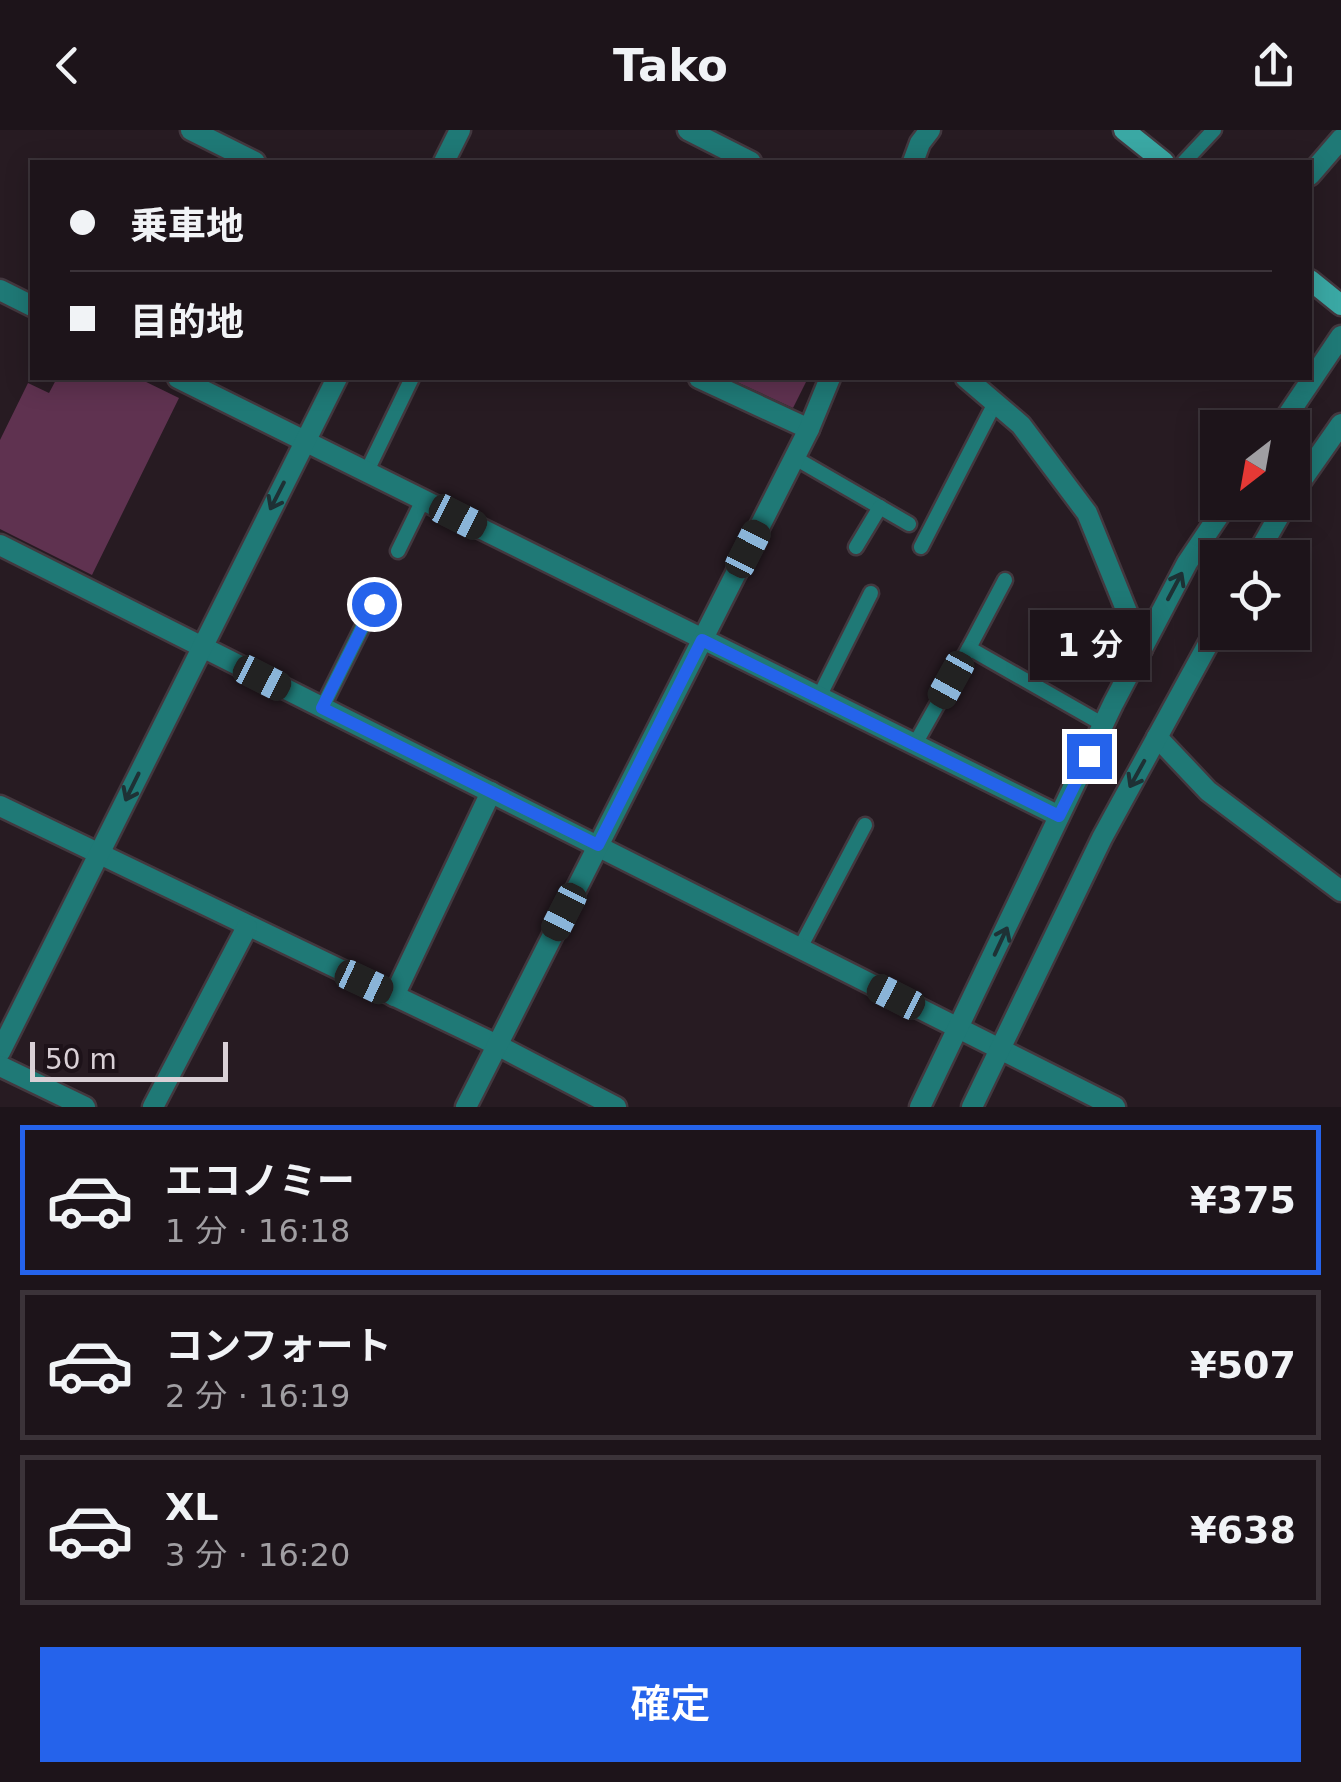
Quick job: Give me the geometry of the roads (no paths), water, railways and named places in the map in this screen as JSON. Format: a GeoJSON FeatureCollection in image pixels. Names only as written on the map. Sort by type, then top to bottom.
{"type":"FeatureCollection","features":[{"type":"Feature","properties":{"kind":"main road"},"geometry":{"type":"LineString","coordinates":[[1124,130],[1162,160]]}},
{"type":"Feature","properties":{"kind":"main road"},"geometry":{"type":"LineString","coordinates":[[1312,282],[1341,305]]}},
{"type":"Feature","properties":{"kind":"street"},"geometry":{"type":"LineString","coordinates":[[191,130],[251,160]]}},
{"type":"Feature","properties":{"kind":"street"},"geometry":{"type":"LineString","coordinates":[[445,160],[460,130]]}},
{"type":"Feature","properties":{"kind":"street"},"geometry":{"type":"LineString","coordinates":[[688,130],[714,154],[742,160]]}},
{"type":"Feature","properties":{"kind":"street"},"geometry":{"type":"LineString","coordinates":[[914,160],[930,130]]}},
{"type":"Feature","properties":{"kind":"street"},"geometry":{"type":"LineString","coordinates":[[1312,173],[1341,139]]}},
{"type":"Feature","properties":{"kind":"street"},"geometry":{"type":"LineString","coordinates":[[0,290],[30,305]]}},
{"type":"Feature","properties":{"kind":"street"},"geometry":{"type":"LineString","coordinates":[[1312,379],[1341,336]]}},
{"type":"Feature","properties":{"kind":"street"},"geometry":{"type":"LineString","coordinates":[[182,380],[1059,816]]}},
{"type":"Feature","properties":{"kind":"street"},"geometry":{"type":"LineString","coordinates":[[0,1052],[335,380]]}},
{"type":"Feature","properties":{"kind":"street"},"geometry":{"type":"LineString","coordinates":[[703,380],[809,429]]}},
{"type":"Feature","properties":{"kind":"street"},"geometry":{"type":"LineString","coordinates":[[466,1107],[809,429],[829,380]]}},
{"type":"Feature","properties":{"kind":"street"},"geometry":{"type":"LineString","coordinates":[[968,380],[1021,425],[1087,513],[1142,649]]}},
{"type":"Feature","properties":{"kind":"street"},"geometry":{"type":"LineString","coordinates":[[1291,410],[1311,380]]}},
{"type":"Feature","properties":{"kind":"street"},"geometry":{"type":"LineString","coordinates":[[1310,468],[1341,424]]}},
{"type":"Feature","properties":{"kind":"street"},"geometry":{"type":"LineString","coordinates":[[920,1107],[1142,649],[1187,563],[1216,520]]}},
{"type":"Feature","properties":{"kind":"street"},"geometry":{"type":"LineString","coordinates":[[0,545],[1115,1107]]}},
{"type":"Feature","properties":{"kind":"street"},"geometry":{"type":"LineString","coordinates":[[972,1107],[1102,838],[1205,650]]}},
{"type":"Feature","properties":{"kind":"street"},"geometry":{"type":"LineString","coordinates":[[1157,738],[1208,790],[1338,882]]}},
{"type":"Feature","properties":{"kind":"street"},"geometry":{"type":"LineString","coordinates":[[394,996],[491,792]]}},
{"type":"Feature","properties":{"kind":"street"},"geometry":{"type":"LineString","coordinates":[[0,806],[497,1045],[616,1107]]}},
{"type":"Feature","properties":{"kind":"street"},"geometry":{"type":"LineString","coordinates":[[153,1107],[247,927]]}},
{"type":"Feature","properties":{"kind":"street"},"geometry":{"type":"LineString","coordinates":[[0,1066],[85,1107]]}},
{"type":"Feature","properties":{"kind":"lane"},"geometry":{"type":"LineString","coordinates":[[1186,160],[1214,130]]}},
{"type":"Feature","properties":{"kind":"lane"},"geometry":{"type":"LineString","coordinates":[[366,471],[411,380]]}},
{"type":"Feature","properties":{"kind":"lane"},"geometry":{"type":"LineString","coordinates":[[921,547],[995,402]]}},
{"type":"Feature","properties":{"kind":"lane"},"geometry":{"type":"LineString","coordinates":[[794,458],[910,524]]}},
{"type":"Feature","properties":{"kind":"lane"},"geometry":{"type":"LineString","coordinates":[[398,552],[424,500]]}},
{"type":"Feature","properties":{"kind":"lane"},"geometry":{"type":"LineString","coordinates":[[856,548],[880,507]]}},
{"type":"Feature","properties":{"kind":"lane"},"geometry":{"type":"LineString","coordinates":[[915,744],[1005,580]]}},
{"type":"Feature","properties":{"kind":"lane"},"geometry":{"type":"LineString","coordinates":[[819,698],[872,593]]}},
{"type":"Feature","properties":{"kind":"lane"},"geometry":{"type":"LineString","coordinates":[[322,708],[374,604]]}},
{"type":"Feature","properties":{"kind":"lane"},"geometry":{"type":"LineString","coordinates":[[969,648],[1104,726]]}},
{"type":"Feature","properties":{"kind":"lane"},"geometry":{"type":"LineString","coordinates":[[800,948],[865,825]]}}]}
